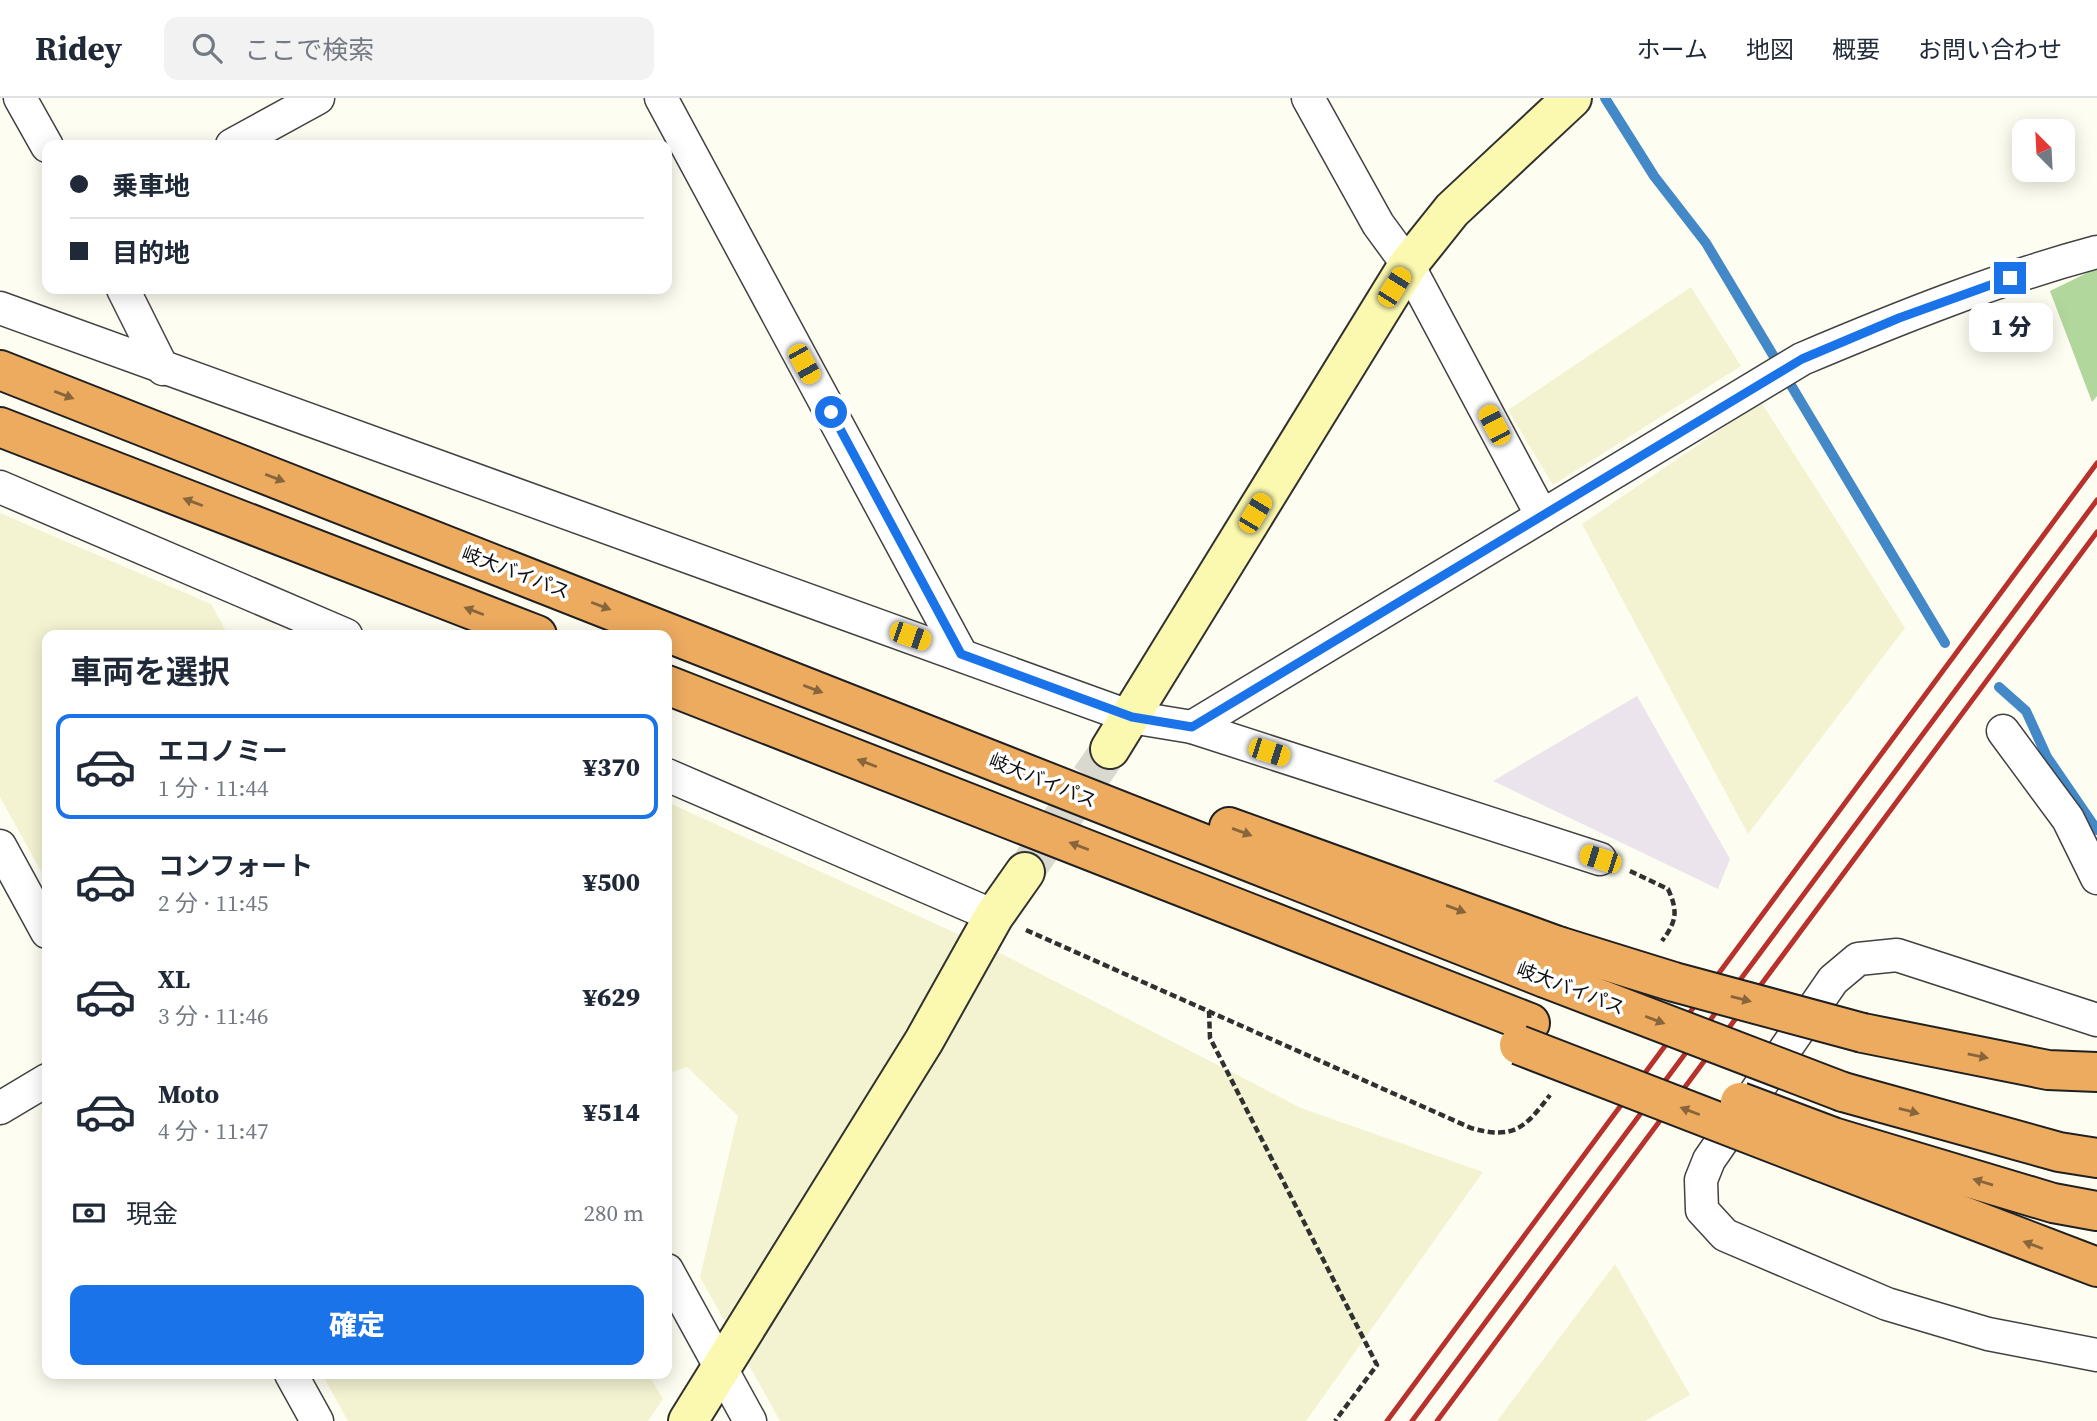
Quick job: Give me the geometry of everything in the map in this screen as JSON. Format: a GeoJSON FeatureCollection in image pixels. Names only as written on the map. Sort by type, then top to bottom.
{"type":"FeatureCollection","features":[{"type":"Feature","properties":{"kind":"highway","name":"岐大バイパス"},"geometry":{"type":"LineString","coordinates":[[0,370],[663,630]]}},
{"type":"Feature","properties":{"kind":"highway"},"geometry":{"type":"LineString","coordinates":[[0,427],[524,630]]}},
{"type":"Feature","properties":{"kind":"highway","name":"岐大バイパス"},"geometry":{"type":"LineString","coordinates":[[672,634],[1012,767],[1552,962],[1843,1092],[2059,1152],[2097,1158]]}},
{"type":"Feature","properties":{"kind":"highway"},"geometry":{"type":"LineString","coordinates":[[672,687],[1117,860],[1525,1034],[1828,1149],[2069,1259],[2097,1267]]}},
{"type":"Feature","properties":{"kind":"highway"},"geometry":{"type":"LineString","coordinates":[[1552,962],[1674,982],[1863,1033],[2048,1070],[2097,1072]]}},
{"type":"Feature","properties":{"kind":"highway"},"geometry":{"type":"LineString","coordinates":[[1828,1149],[2097,1211]]}},
{"type":"Feature","properties":{"kind":"street"},"geometry":{"type":"LineString","coordinates":[[20,98],[44,140]]}},
{"type":"Feature","properties":{"kind":"street"},"geometry":{"type":"LineString","coordinates":[[241,140],[318,98]]}},
{"type":"Feature","properties":{"kind":"street"},"geometry":{"type":"LineString","coordinates":[[661,98],[961,654]]}},
{"type":"Feature","properties":{"kind":"street"},"geometry":{"type":"LineString","coordinates":[[1308,98],[1378,224],[1408,265],[1542,516]]}},
{"type":"Feature","properties":{"kind":"street"},"geometry":{"type":"LineString","coordinates":[[1110,749],[1408,265],[1452,210],[1571,99]]}},
{"type":"Feature","properties":{"kind":"street"},"geometry":{"type":"LineString","coordinates":[[1192,727],[1784,370],[1899,318],[2008,278],[2097,252]]}},
{"type":"Feature","properties":{"kind":"street"},"geometry":{"type":"LineString","coordinates":[[126,294],[163,369]]}},
{"type":"Feature","properties":{"kind":"street"},"geometry":{"type":"LineString","coordinates":[[0,307],[163,369],[1132,717],[1192,727],[1600,859]]}},
{"type":"Feature","properties":{"kind":"street"},"geometry":{"type":"LineString","coordinates":[[0,487],[304,625],[325,630]]}},
{"type":"Feature","properties":{"kind":"street"},"geometry":{"type":"LineString","coordinates":[[2003,731],[2068,819],[2097,878]]}},
{"type":"Feature","properties":{"kind":"street"},"geometry":{"type":"LineString","coordinates":[[672,777],[994,916]]}},
{"type":"Feature","properties":{"kind":"street"},"geometry":{"type":"LineString","coordinates":[[0,846],[42,923]]}},
{"type":"Feature","properties":{"kind":"street"},"geometry":{"type":"LineString","coordinates":[[688,1421],[720,1365],[925,1041],[994,916],[1025,873]]}},
{"type":"Feature","properties":{"kind":"street"},"geometry":{"type":"LineString","coordinates":[[2095,1015],[1897,955],[1858,959],[1833,980],[1709,1160],[1702,1180],[1702,1210],[1726,1235],[1887,1304],[1988,1334],[2097,1355]]}},
{"type":"Feature","properties":{"kind":"street"},"geometry":{"type":"LineString","coordinates":[[0,1108],[42,1083]]}},
{"type":"Feature","properties":{"kind":"street"},"geometry":{"type":"LineString","coordinates":[[672,1279],[750,1421]]}},
{"type":"Feature","properties":{"kind":"street"},"geometry":{"type":"LineString","coordinates":[[294,1379],[317,1421]]}},
{"type":"Feature","properties":{"kind":"path"},"geometry":{"type":"LineString","coordinates":[[1209,1011],[1210,1038],[1377,1364],[1335,1421]]}},
{"type":"Feature","properties":{"kind":"shaded area"},"geometry":{"type":"Polygon","coordinates":[[[1637,696],[1730,859],[1718,889],[1493,781],[1637,696]]]}},
{"type":"Feature","properties":{"kind":"green space"},"geometry":{"type":"Polygon","coordinates":[[[2097,268],[2097,396],[2092,402],[2050,291],[2097,268]]]}},
{"type":"Feature","properties":{"kind":"green space"},"geometry":{"type":"Polygon","coordinates":[[[1691,287],[1741,366],[1553,485],[1508,410],[1691,287]]]}},
{"type":"Feature","properties":{"kind":"green space"},"geometry":{"type":"Polygon","coordinates":[[[1761,402],[1905,628],[1748,834],[1582,524],[1761,402]]]}},
{"type":"Feature","properties":{"kind":"green space"},"geometry":{"type":"Polygon","coordinates":[[[0,513],[211,604],[225,630],[42,630],[42,873],[0,797],[0,513]]]}},
{"type":"Feature","properties":{"kind":"green space"},"geometry":{"type":"Polygon","coordinates":[[[672,804],[1002,954],[1301,1108],[1483,1172],[1306,1421],[780,1421],[700,1277],[738,1116],[687,1067],[672,1072],[672,804]]]}},
{"type":"Feature","properties":{"kind":"green space"},"geometry":{"type":"Polygon","coordinates":[[[1615,1264],[1690,1395],[1645,1421],[1497,1421],[1615,1264]]]}},
{"type":"Feature","properties":{"kind":"green space"},"geometry":{"type":"Polygon","coordinates":[[[325,1379],[651,1379],[663,1399],[648,1421],[348,1421],[325,1379]]]}},
{"type":"Feature","properties":{"kind":"waterway"},"geometry":{"type":"LineString","coordinates":[[1605,98],[1654,176],[1706,243],[1945,643]]}},
{"type":"Feature","properties":{"kind":"waterway"},"geometry":{"type":"LineString","coordinates":[[1999,687],[2026,711],[2047,757],[2097,830]]}},
{"type":"Feature","properties":{"kind":"tunnel"},"geometry":{"type":"LineString","coordinates":[[1025,872],[1110,749]]}},
{"type":"Feature","properties":{"kind":"railway"},"geometry":{"type":"LineString","coordinates":[[1387,1421],[2097,463]]}},
{"type":"Feature","properties":{"kind":"railway"},"geometry":{"type":"LineString","coordinates":[[1412,1421],[2097,500]]}},
{"type":"Feature","properties":{"kind":"railway"},"geometry":{"type":"LineString","coordinates":[[1437,1421],[2097,532]]}},
{"type":"Feature","properties":{"kind":"route"},"geometry":{"type":"LineString","coordinates":[[831,412],[961,654],[1132,717],[1192,727],[1802,359],[1899,318],[2010,278]]}}]}
